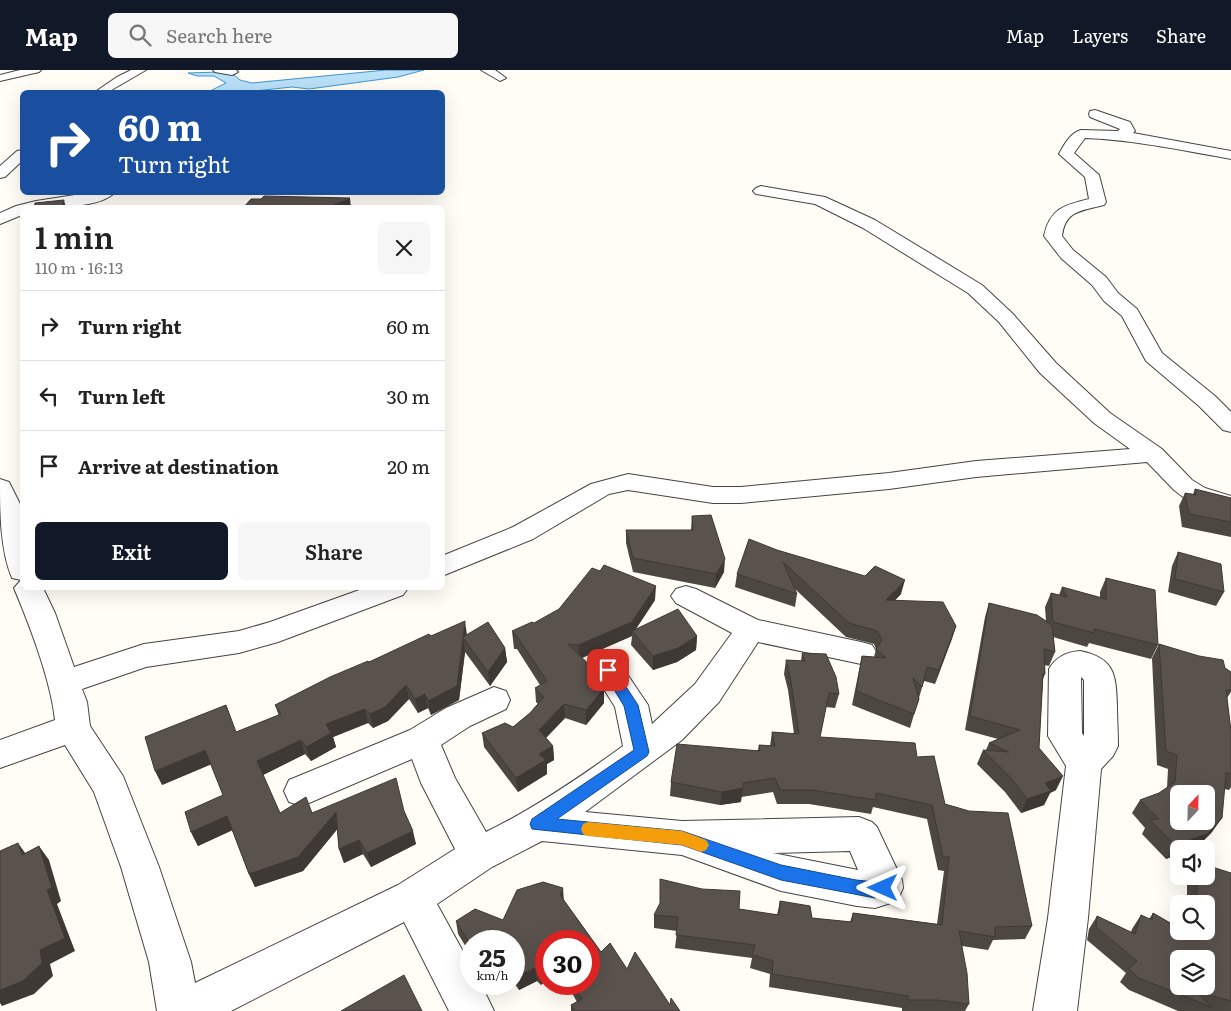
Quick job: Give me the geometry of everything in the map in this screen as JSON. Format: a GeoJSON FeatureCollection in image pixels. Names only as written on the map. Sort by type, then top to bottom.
{"type":"FeatureCollection","features":[{"type":"Feature","properties":{"kind":"street"},"geometry":{"type":"LineString","coordinates":[[0,78],[35,70]]}},
{"type":"Feature","properties":{"kind":"street"},"geometry":{"type":"LineString","coordinates":[[105,90],[121,79],[140,70]]}},
{"type":"Feature","properties":{"kind":"street"},"geometry":{"type":"LineString","coordinates":[[219,70],[232,72]]}},
{"type":"Feature","properties":{"kind":"street"},"geometry":{"type":"LineString","coordinates":[[487,70],[500,78]]}},
{"type":"Feature","properties":{"kind":"street"},"geometry":{"type":"LineString","coordinates":[[1095,114],[1126,125],[1128,131],[1117,135]]}},
{"type":"Feature","properties":{"kind":"street"},"geometry":{"type":"LineString","coordinates":[[1231,155],[1154,140],[1117,135],[1080,134],[1066,154],[1092,175],[1098,202],[1074,208],[1058,215],[1054,225],[1053,236],[1067,254],[1099,281],[1111,297],[1130,312],[1152,357],[1207,401],[1231,426]]}},
{"type":"Feature","properties":{"kind":"street"},"geometry":{"type":"LineString","coordinates":[[0,174],[20,156]]}},
{"type":"Feature","properties":{"kind":"street"},"geometry":{"type":"LineString","coordinates":[[761,191],[819,200],[869,224],[975,289],[1006,318],[1063,384],[1102,418],[1153,454],[1183,485],[1196,494],[1231,504]]}},
{"type":"Feature","properties":{"kind":"street"},"geometry":{"type":"LineString","coordinates":[[50,205],[90,200],[101,195]]}},
{"type":"Feature","properties":{"kind":"street"},"geometry":{"type":"LineString","coordinates":[[0,219],[20,210]]}},
{"type":"Feature","properties":{"kind":"street"},"geometry":{"type":"LineString","coordinates":[[445,566],[523,533],[600,489],[628,482],[713,495],[741,495],[889,481],[976,469],[1153,454]]}},
{"type":"Feature","properties":{"kind":"street"},"geometry":{"type":"LineString","coordinates":[[0,487],[10,510],[13,558]]}},
{"type":"Feature","properties":{"kind":"street"},"geometry":{"type":"LineString","coordinates":[[30,590],[40,613],[62,684],[70,702],[72,728],[110,787],[140,867],[170,962],[179,1011]]}},
{"type":"Feature","properties":{"kind":"street"},"geometry":{"type":"LineString","coordinates":[[62,684],[144,656],[239,642],[278,631],[388,590]]}},
{"type":"Feature","properties":{"kind":"street"},"geometry":{"type":"LineString","coordinates":[[686,596],[750,629],[862,653]]}},
{"type":"Feature","properties":{"kind":"street"},"geometry":{"type":"LineString","coordinates":[[184,1011],[412,898],[478,855],[538,824],[642,752],[670,730],[707,693],[750,629]]}},
{"type":"Feature","properties":{"kind":"street"},"geometry":{"type":"LineString","coordinates":[[608,670],[631,705],[642,752]]}},
{"type":"Feature","properties":{"kind":"street"},"geometry":{"type":"LineString","coordinates":[[302,791],[422,740],[458,717],[494,700]]}},
{"type":"Feature","properties":{"kind":"street"},"geometry":{"type":"LineString","coordinates":[[0,754],[72,728]]}},
{"type":"Feature","properties":{"kind":"street"},"geometry":{"type":"LineString","coordinates":[[422,740],[440,783],[478,855]]}},
{"type":"Feature","properties":{"kind":"street"},"geometry":{"type":"LineString","coordinates":[[1054,1011],[1068,918],[1084,764]]}},
{"type":"Feature","properties":{"kind":"street"},"geometry":{"type":"LineString","coordinates":[[538,824],[682,838]]}},
{"type":"Feature","properties":{"kind":"street"},"geometry":{"type":"LineString","coordinates":[[412,898],[472,1011]]}},
{"type":"Feature","properties":{"kind":"water"},"geometry":{"type":"Polygon","coordinates":[[[386,70],[424,70],[398,77],[309,89],[292,87],[264,90],[212,90],[226,83],[214,76],[197,76],[188,73],[219,72],[234,75],[240,80],[252,83],[386,70]]]}},
{"type":"Feature","properties":{"kind":"building"},"geometry":{"type":"Polygon","coordinates":[[[264,196],[350,198],[333,205],[246,205],[251,199],[261,199],[264,196]]]}},
{"type":"Feature","properties":{"kind":"building"},"geometry":{"type":"Polygon","coordinates":[[[64,200],[62,205],[35,205],[35,203],[64,200]]]}},
{"type":"Feature","properties":{"kind":"building"},"geometry":{"type":"Polygon","coordinates":[[[1195,489],[1231,498],[1231,522],[1189,514],[1185,493],[1196,495],[1195,489]]]}},
{"type":"Feature","properties":{"kind":"building"},"geometry":{"type":"Polygon","coordinates":[[[711,515],[725,559],[716,574],[633,558],[626,530],[693,530],[692,516],[711,515]]]}},
{"type":"Feature","properties":{"kind":"building"},"geometry":{"type":"Polygon","coordinates":[[[749,539],[777,550],[865,576],[875,566],[905,580],[886,600],[943,602],[956,626],[939,670],[927,667],[922,687],[913,678],[919,699],[914,714],[856,691],[862,656],[886,658],[876,649],[882,640],[877,631],[849,623],[783,562],[797,594],[737,574],[749,539]]]}},
{"type":"Feature","properties":{"kind":"building"},"geometry":{"type":"Polygon","coordinates":[[[1178,552],[1221,564],[1224,592],[1175,579],[1178,552]]]}},
{"type":"Feature","properties":{"kind":"building"},"geometry":{"type":"Polygon","coordinates":[[[604,565],[656,586],[632,622],[578,645],[568,644],[604,679],[604,689],[586,710],[564,704],[539,730],[553,746],[539,754],[546,760],[516,778],[482,733],[505,723],[513,727],[530,713],[544,697],[535,688],[547,681],[512,631],[532,622],[534,623],[559,609],[592,568],[600,571],[604,565]]]}},
{"type":"Feature","properties":{"kind":"building"},"geometry":{"type":"Polygon","coordinates":[[[1106,578],[1155,590],[1158,645],[1094,629],[1094,633],[1053,622],[1051,593],[1067,597],[1062,587],[1106,599],[1106,578]]]}},
{"type":"Feature","properties":{"kind":"building"},"geometry":{"type":"Polygon","coordinates":[[[989,603],[1037,615],[1052,625],[1055,652],[1044,649],[1045,674],[1043,674],[1039,748],[1063,776],[1045,783],[1051,791],[1027,799],[1011,778],[983,750],[1009,752],[989,743],[1020,730],[970,716],[989,603]]]}},
{"type":"Feature","properties":{"kind":"building"},"geometry":{"type":"Polygon","coordinates":[[[678,609],[697,636],[678,648],[653,656],[632,631],[678,609]]]}},
{"type":"Feature","properties":{"kind":"building"},"geometry":{"type":"Polygon","coordinates":[[[465,621],[463,637],[488,622],[505,648],[488,672],[463,638],[457,686],[428,701],[425,694],[415,699],[406,685],[385,707],[370,714],[365,709],[326,724],[331,733],[306,747],[301,740],[257,761],[280,813],[306,797],[312,813],[396,778],[404,811],[413,831],[367,853],[359,840],[339,849],[336,812],[298,857],[249,874],[227,816],[191,832],[185,812],[223,795],[205,750],[155,771],[145,737],[226,705],[236,732],[281,714],[275,705],[330,677],[369,662],[429,634],[431,636],[465,621]]]}},
{"type":"Feature","properties":{"kind":"building"},"geometry":{"type":"Polygon","coordinates":[[[1159,644],[1199,656],[1223,660],[1225,668],[1231,672],[1231,690],[1226,690],[1231,731],[1231,774],[1226,773],[1222,818],[1215,825],[1215,785],[1171,785],[1175,782],[1177,755],[1166,751],[1159,644]]]}},
{"type":"Feature","properties":{"kind":"building"},"geometry":{"type":"Polygon","coordinates":[[[802,653],[826,654],[836,677],[839,694],[829,693],[820,737],[915,743],[917,757],[934,756],[945,804],[969,811],[1008,813],[1032,926],[995,927],[995,937],[959,931],[967,973],[969,1004],[937,1000],[908,1000],[908,996],[772,974],[773,961],[752,955],[755,945],[676,935],[678,917],[654,915],[660,903],[660,879],[702,889],[740,891],[739,909],[779,915],[780,901],[810,906],[812,918],[852,922],[853,913],[942,925],[949,857],[943,857],[932,805],[876,793],[876,800],[812,790],[780,790],[775,778],[743,783],[743,788],[722,792],[671,782],[677,744],[760,751],[759,745],[775,746],[772,732],[799,734],[786,660],[805,661],[802,653]]]}},
{"type":"Feature","properties":{"kind":"building"},"geometry":{"type":"Polygon","coordinates":[[[1170,785],[1170,830],[1211,830],[1207,834],[1190,840],[1170,840],[1150,820],[1159,819],[1140,800],[1159,793],[1170,785]]]}},
{"type":"Feature","properties":{"kind":"building"},"geometry":{"type":"Polygon","coordinates":[[[18,843],[22,855],[39,846],[52,888],[47,890],[65,938],[40,950],[42,963],[23,981],[0,990],[0,851],[18,843]]]}},
{"type":"Feature","properties":{"kind":"building"},"geometry":{"type":"Polygon","coordinates":[[[1215,868],[1231,873],[1231,1001],[1208,995],[1215,995],[1215,950],[1170,950],[1170,990],[1139,978],[1129,969],[1137,961],[1096,927],[1097,916],[1135,934],[1141,915],[1152,920],[1153,913],[1170,923],[1170,940],[1215,940],[1215,895],[1197,895],[1197,885],[1215,885],[1215,868]]]}},
{"type":"Feature","properties":{"kind":"building"},"geometry":{"type":"Polygon","coordinates":[[[543,882],[563,888],[560,895],[585,930],[535,930],[535,968],[525,973],[525,930],[461,930],[456,921],[475,909],[503,920],[517,890],[543,882]]]}},
{"type":"Feature","properties":{"kind":"building"},"geometry":{"type":"Polygon","coordinates":[[[610,943],[627,969],[635,952],[670,1005],[671,998],[680,1011],[575,1011],[571,1005],[582,999],[580,995],[600,995],[600,951],[601,952],[610,943]]]}},
{"type":"Feature","properties":{"kind":"building"},"geometry":{"type":"Polygon","coordinates":[[[404,975],[422,1011],[341,1011],[404,975]]]}},
{"type":"Feature","properties":{"kind":"building"},"geometry":{"type":"Polygon","coordinates":[[[1181,995],[1200,995],[1211,1007],[1181,995]]]}},
{"type":"Feature","properties":{"kind":"slow traffic"},"geometry":{"type":"LineString","coordinates":[[588,829],[682,838],[701,845]]}},
{"type":"Feature","properties":{"kind":"route"},"geometry":{"type":"LineString","coordinates":[[608,670],[631,705],[642,752],[538,824],[682,838],[781,873],[856,888],[875,890],[883,888]]}}]}
